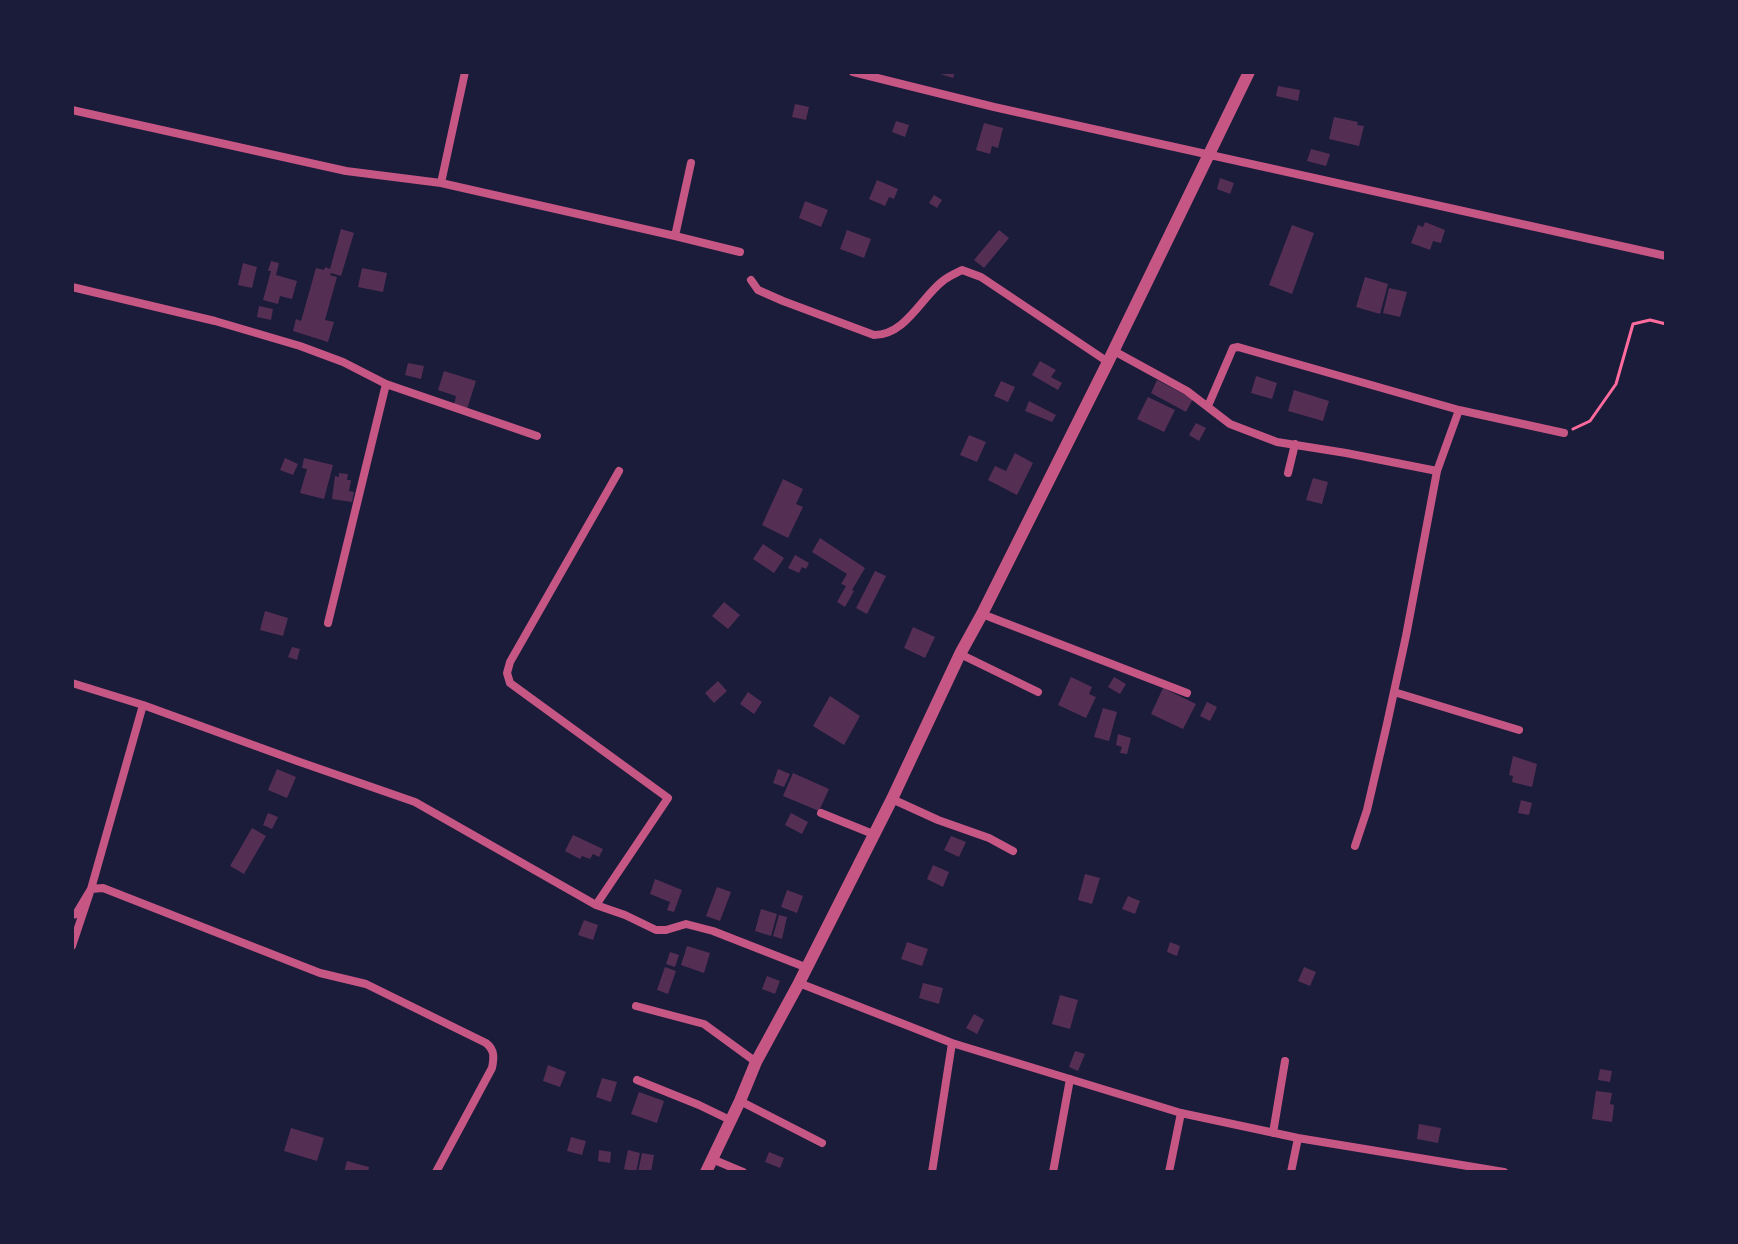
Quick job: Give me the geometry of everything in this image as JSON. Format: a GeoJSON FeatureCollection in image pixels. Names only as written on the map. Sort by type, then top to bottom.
{"type":"FeatureCollection","features":[{"type":"Feature","properties":{"kind":"street"},"geometry":{"type":"LineString","coordinates":[[441,183],[465,72]]}},
{"type":"Feature","properties":{"kind":"street"},"geometry":{"type":"LineString","coordinates":[[853,72],[1009,111],[1666,256]]}},
{"type":"Feature","properties":{"kind":"street"},"geometry":{"type":"LineString","coordinates":[[706,1172],[756,1062],[892,799],[960,654],[1111,356],[1249,72]]}},
{"type":"Feature","properties":{"kind":"street"},"geometry":{"type":"LineString","coordinates":[[72,110],[346,171],[441,183],[740,252]]}},
{"type":"Feature","properties":{"kind":"street"},"geometry":{"type":"LineString","coordinates":[[675,236],[691,163]]}},
{"type":"Feature","properties":{"kind":"street"},"geometry":{"type":"LineString","coordinates":[[751,280],[758,290],[796,307],[874,335],[885,335],[900,325],[945,279],[962,270],[981,277],[1111,356],[1187,391],[1230,424],[1277,442],[1437,471]]}},
{"type":"Feature","properties":{"kind":"street"},"geometry":{"type":"LineString","coordinates":[[72,287],[215,321],[300,346],[343,362],[386,384],[537,436]]}},
{"type":"Feature","properties":{"kind":"street"},"geometry":{"type":"LineString","coordinates":[[1208,406],[1233,348],[1238,347],[1459,410],[1564,433]]}},
{"type":"Feature","properties":{"kind":"street"},"geometry":{"type":"LineString","coordinates":[[328,623],[386,384]]}},
{"type":"Feature","properties":{"kind":"street"},"geometry":{"type":"LineString","coordinates":[[1355,846],[1367,810],[1394,692],[1437,471],[1459,410]]}},
{"type":"Feature","properties":{"kind":"street"},"geometry":{"type":"LineString","coordinates":[[1288,473],[1295,444]]}},
{"type":"Feature","properties":{"kind":"street"},"geometry":{"type":"LineString","coordinates":[[596,905],[668,798],[510,683],[507,673],[510,662],[619,471]]}},
{"type":"Feature","properties":{"kind":"street"},"geometry":{"type":"LineString","coordinates":[[982,614],[1187,693]]}},
{"type":"Feature","properties":{"kind":"street"},"geometry":{"type":"LineString","coordinates":[[960,654],[1038,692]]}},
{"type":"Feature","properties":{"kind":"street"},"geometry":{"type":"LineString","coordinates":[[72,683],[143,705],[415,802],[596,905],[656,930],[686,924],[713,931],[805,967]]}},
{"type":"Feature","properties":{"kind":"street"},"geometry":{"type":"LineString","coordinates":[[1394,692],[1519,730]]}},
{"type":"Feature","properties":{"kind":"street"},"geometry":{"type":"LineString","coordinates":[[72,946],[143,705]]}},
{"type":"Feature","properties":{"kind":"street"},"geometry":{"type":"LineString","coordinates":[[892,799],[989,838],[1013,851]]}},
{"type":"Feature","properties":{"kind":"street"},"geometry":{"type":"LineString","coordinates":[[821,813],[873,834]]}},
{"type":"Feature","properties":{"kind":"street"},"geometry":{"type":"LineString","coordinates":[[91,889],[103,888],[320,973],[366,984],[490,1047],[494,1056],[492,1068],[436,1172]]}},
{"type":"Feature","properties":{"kind":"street"},"geometry":{"type":"LineString","coordinates":[[72,915],[76,914],[91,889]]}},
{"type":"Feature","properties":{"kind":"street"},"geometry":{"type":"LineString","coordinates":[[799,983],[952,1043],[1181,1113],[1298,1138],[1504,1172]]}},
{"type":"Feature","properties":{"kind":"street"},"geometry":{"type":"LineString","coordinates":[[636,1006],[704,1024],[756,1062]]}},
{"type":"Feature","properties":{"kind":"street"},"geometry":{"type":"LineString","coordinates":[[932,1172],[952,1043]]}},
{"type":"Feature","properties":{"kind":"street"},"geometry":{"type":"LineString","coordinates":[[1273,1133],[1285,1061]]}},
{"type":"Feature","properties":{"kind":"street"},"geometry":{"type":"LineString","coordinates":[[1053,1172],[1070,1079]]}},
{"type":"Feature","properties":{"kind":"street"},"geometry":{"type":"LineString","coordinates":[[637,1080],[730,1120]]}},
{"type":"Feature","properties":{"kind":"street"},"geometry":{"type":"LineString","coordinates":[[740,1101],[822,1143]]}},
{"type":"Feature","properties":{"kind":"street"},"geometry":{"type":"LineString","coordinates":[[1169,1172],[1181,1113]]}},
{"type":"Feature","properties":{"kind":"street"},"geometry":{"type":"LineString","coordinates":[[1291,1172],[1298,1138]]}},
{"type":"Feature","properties":{"kind":"street"},"geometry":{"type":"LineString","coordinates":[[712,1159],[743,1172]]}},
{"type":"Feature","properties":{"kind":"path"},"geometry":{"type":"LineString","coordinates":[[1564,433],[1590,421],[1616,384],[1633,324],[1650,320],[1666,324]]}},
{"type":"Feature","properties":{"kind":"building"},"geometry":{"type":"Polygon","coordinates":[[[934,72],[955,72],[953,78],[934,72]]]}},
{"type":"Feature","properties":{"kind":"building"},"geometry":{"type":"Polygon","coordinates":[[[1278,86],[1300,90],[1298,101],[1276,96],[1278,86]]]}},
{"type":"Feature","properties":{"kind":"building"},"geometry":{"type":"Polygon","coordinates":[[[795,104],[809,107],[806,120],[792,117],[795,104]]]}},
{"type":"Feature","properties":{"kind":"building"},"geometry":{"type":"Polygon","coordinates":[[[1334,117],[1364,126],[1359,146],[1329,139],[1334,117]]]}},
{"type":"Feature","properties":{"kind":"building"},"geometry":{"type":"Polygon","coordinates":[[[896,121],[909,125],[905,137],[892,132],[896,121]]]}},
{"type":"Feature","properties":{"kind":"building"},"geometry":{"type":"Polygon","coordinates":[[[984,123],[1003,128],[998,148],[992,146],[990,154],[976,150],[984,123]]]}},
{"type":"Feature","properties":{"kind":"building"},"geometry":{"type":"Polygon","coordinates":[[[1311,149],[1330,154],[1326,166],[1307,161],[1311,149]]]}},
{"type":"Feature","properties":{"kind":"building"},"geometry":{"type":"Polygon","coordinates":[[[1220,178],[1234,183],[1230,194],[1217,189],[1220,178]]]}},
{"type":"Feature","properties":{"kind":"building"},"geometry":{"type":"Polygon","coordinates":[[[877,180],[898,189],[894,199],[889,197],[885,206],[869,199],[877,180]]]}},
{"type":"Feature","properties":{"kind":"building"},"geometry":{"type":"Polygon","coordinates":[[[934,195],[942,200],[937,208],[929,203],[934,195]]]}},
{"type":"Feature","properties":{"kind":"building"},"geometry":{"type":"Polygon","coordinates":[[[805,201],[828,210],[821,227],[799,218],[805,201]]]}},
{"type":"Feature","properties":{"kind":"building"},"geometry":{"type":"Polygon","coordinates":[[[1425,222],[1445,230],[1441,243],[1433,241],[1430,250],[1411,243],[1418,225],[1423,227],[1425,222]]]}},
{"type":"Feature","properties":{"kind":"building"},"geometry":{"type":"Polygon","coordinates":[[[1292,225],[1314,233],[1292,294],[1269,285],[1292,225]]]}},
{"type":"Feature","properties":{"kind":"building"},"geometry":{"type":"Polygon","coordinates":[[[341,229],[354,233],[341,276],[330,275],[337,277],[325,320],[334,322],[328,342],[293,331],[296,319],[301,321],[316,268],[330,269],[341,229]]]}},
{"type":"Feature","properties":{"kind":"building"},"geometry":{"type":"Polygon","coordinates":[[[847,230],[871,239],[864,258],[840,249],[847,230]]]}},
{"type":"Feature","properties":{"kind":"building"},"geometry":{"type":"Polygon","coordinates":[[[999,230],[1009,238],[984,268],[974,260],[999,230]]]}},
{"type":"Feature","properties":{"kind":"building"},"geometry":{"type":"Polygon","coordinates":[[[271,261],[279,263],[276,275],[297,281],[292,299],[280,296],[278,304],[263,300],[271,261]]]}},
{"type":"Feature","properties":{"kind":"building"},"geometry":{"type":"Polygon","coordinates":[[[243,263],[257,267],[252,288],[238,285],[243,263]]]}},
{"type":"Feature","properties":{"kind":"building"},"geometry":{"type":"Polygon","coordinates":[[[362,268],[387,273],[383,292],[358,287],[362,268]]]}},
{"type":"Feature","properties":{"kind":"building"},"geometry":{"type":"Polygon","coordinates":[[[1365,277],[1388,284],[1380,314],[1356,307],[1365,277]]]}},
{"type":"Feature","properties":{"kind":"building"},"geometry":{"type":"Polygon","coordinates":[[[1389,288],[1407,292],[1400,317],[1383,313],[1389,288]]]}},
{"type":"Feature","properties":{"kind":"building"},"geometry":{"type":"Polygon","coordinates":[[[259,306],[273,309],[271,320],[257,317],[259,306]]]}},
{"type":"Feature","properties":{"kind":"building"},"geometry":{"type":"Polygon","coordinates":[[[1040,361],[1056,370],[1051,377],[1062,383],[1058,390],[1032,375],[1040,361]]]}},
{"type":"Feature","properties":{"kind":"building"},"geometry":{"type":"Polygon","coordinates":[[[408,363],[424,366],[421,379],[405,375],[408,363]]]}},
{"type":"Feature","properties":{"kind":"building"},"geometry":{"type":"Polygon","coordinates":[[[444,371],[476,381],[467,409],[454,405],[456,396],[438,390],[444,371]]]}},
{"type":"Feature","properties":{"kind":"building"},"geometry":{"type":"Polygon","coordinates":[[[1256,376],[1277,383],[1272,399],[1251,393],[1256,376]]]}},
{"type":"Feature","properties":{"kind":"building"},"geometry":{"type":"Polygon","coordinates":[[[1157,380],[1193,399],[1186,412],[1151,393],[1157,380]]]}},
{"type":"Feature","properties":{"kind":"building"},"geometry":{"type":"Polygon","coordinates":[[[1001,381],[1015,387],[1008,402],[994,396],[1001,381]]]}},
{"type":"Feature","properties":{"kind":"building"},"geometry":{"type":"Polygon","coordinates":[[[1294,390],[1329,401],[1323,421],[1288,411],[1294,390]]]}},
{"type":"Feature","properties":{"kind":"building"},"geometry":{"type":"Polygon","coordinates":[[[1148,397],[1175,410],[1164,432],[1137,419],[1148,397]]]}},
{"type":"Feature","properties":{"kind":"building"},"geometry":{"type":"Polygon","coordinates":[[[1029,401],[1056,415],[1052,422],[1025,411],[1029,401]]]}},
{"type":"Feature","properties":{"kind":"building"},"geometry":{"type":"Polygon","coordinates":[[[1196,423],[1206,428],[1199,441],[1189,435],[1196,423]]]}},
{"type":"Feature","properties":{"kind":"building"},"geometry":{"type":"Polygon","coordinates":[[[969,435],[986,442],[977,462],[960,455],[969,435]]]}},
{"type":"Feature","properties":{"kind":"building"},"geometry":{"type":"Polygon","coordinates":[[[1015,453],[1033,463],[1017,495],[988,480],[995,466],[1006,471],[1015,453]]]}},
{"type":"Feature","properties":{"kind":"building"},"geometry":{"type":"Polygon","coordinates":[[[285,458],[298,464],[293,475],[280,470],[285,458]]]}},
{"type":"Feature","properties":{"kind":"building"},"geometry":{"type":"Polygon","coordinates":[[[304,458],[333,465],[324,499],[300,493],[307,469],[302,468],[304,458]]]}},
{"type":"Feature","properties":{"kind":"building"},"geometry":{"type":"Polygon","coordinates":[[[339,473],[348,474],[347,480],[351,480],[349,491],[354,492],[352,502],[332,499],[335,476],[339,477],[339,473]]]}},
{"type":"Feature","properties":{"kind":"building"},"geometry":{"type":"Polygon","coordinates":[[[1313,478],[1328,482],[1322,504],[1306,500],[1313,478]]]}},
{"type":"Feature","properties":{"kind":"building"},"geometry":{"type":"Polygon","coordinates":[[[783,479],[803,489],[796,504],[803,507],[788,538],[762,525],[783,479]]]}},
{"type":"Feature","properties":{"kind":"building"},"geometry":{"type":"Polygon","coordinates":[[[820,538],[865,568],[845,607],[837,602],[846,586],[841,584],[847,574],[812,552],[820,538]]]}},
{"type":"Feature","properties":{"kind":"building"},"geometry":{"type":"Polygon","coordinates":[[[763,544],[784,558],[774,573],[753,559],[763,544]]]}},
{"type":"Feature","properties":{"kind":"building"},"geometry":{"type":"Polygon","coordinates":[[[795,555],[809,563],[799,573],[788,568],[795,555]]]}},
{"type":"Feature","properties":{"kind":"building"},"geometry":{"type":"Polygon","coordinates":[[[875,571],[886,576],[867,614],[856,608],[875,571]]]}},
{"type":"Feature","properties":{"kind":"building"},"geometry":{"type":"Polygon","coordinates":[[[724,602],[740,615],[728,629],[712,616],[724,602]]]}},
{"type":"Feature","properties":{"kind":"building"},"geometry":{"type":"Polygon","coordinates":[[[265,611],[288,618],[283,636],[260,630],[265,611]]]}},
{"type":"Feature","properties":{"kind":"building"},"geometry":{"type":"Polygon","coordinates":[[[913,627],[935,637],[925,658],[904,648],[913,627]]]}},
{"type":"Feature","properties":{"kind":"building"},"geometry":{"type":"Polygon","coordinates":[[[292,647],[300,649],[297,660],[288,657],[292,647]]]}},
{"type":"Feature","properties":{"kind":"building"},"geometry":{"type":"Polygon","coordinates":[[[1071,677],[1092,687],[1089,694],[1096,697],[1086,718],[1058,705],[1071,677]]]}},
{"type":"Feature","properties":{"kind":"building"},"geometry":{"type":"Polygon","coordinates":[[[1114,677],[1126,684],[1120,694],[1108,687],[1114,677]]]}},
{"type":"Feature","properties":{"kind":"building"},"geometry":{"type":"Polygon","coordinates":[[[718,681],[727,691],[714,703],[705,693],[718,681]]]}},
{"type":"Feature","properties":{"kind":"building"},"geometry":{"type":"Polygon","coordinates":[[[1163,688],[1196,704],[1183,729],[1151,714],[1163,688]]]}},
{"type":"Feature","properties":{"kind":"building"},"geometry":{"type":"Polygon","coordinates":[[[748,692],[762,702],[754,714],[740,704],[748,692]]]}},
{"type":"Feature","properties":{"kind":"building"},"geometry":{"type":"Polygon","coordinates":[[[830,696],[860,716],[844,745],[813,726],[830,696]]]}},
{"type":"Feature","properties":{"kind":"building"},"geometry":{"type":"Polygon","coordinates":[[[1207,702],[1217,707],[1210,721],[1200,716],[1207,702]]]}},
{"type":"Feature","properties":{"kind":"building"},"geometry":{"type":"Polygon","coordinates":[[[1103,708],[1117,712],[1109,741],[1094,737],[1103,708]]]}},
{"type":"Feature","properties":{"kind":"building"},"geometry":{"type":"Polygon","coordinates":[[[1118,734],[1131,738],[1127,754],[1120,753],[1122,747],[1116,745],[1118,734]]]}},
{"type":"Feature","properties":{"kind":"building"},"geometry":{"type":"Polygon","coordinates":[[[1513,756],[1537,764],[1532,787],[1512,782],[1513,776],[1509,775],[1513,756]]]}},
{"type":"Feature","properties":{"kind":"building"},"geometry":{"type":"Polygon","coordinates":[[[277,769],[296,777],[287,798],[268,790],[277,769]]]}},
{"type":"Feature","properties":{"kind":"building"},"geometry":{"type":"Polygon","coordinates":[[[778,769],[790,774],[784,787],[773,783],[778,769]]]}},
{"type":"Feature","properties":{"kind":"building"},"geometry":{"type":"Polygon","coordinates":[[[793,773],[829,789],[819,811],[783,796],[793,773]]]}},
{"type":"Feature","properties":{"kind":"building"},"geometry":{"type":"Polygon","coordinates":[[[1521,800],[1532,803],[1529,815],[1518,813],[1521,800]]]}},
{"type":"Feature","properties":{"kind":"building"},"geometry":{"type":"Polygon","coordinates":[[[268,813],[278,817],[272,829],[263,825],[268,813]]]}},
{"type":"Feature","properties":{"kind":"building"},"geometry":{"type":"Polygon","coordinates":[[[791,813],[808,822],[802,834],[785,825],[791,813]]]}},
{"type":"Feature","properties":{"kind":"building"},"geometry":{"type":"Polygon","coordinates":[[[252,828],[266,836],[244,874],[230,866],[252,828]]]}},
{"type":"Feature","properties":{"kind":"building"},"geometry":{"type":"Polygon","coordinates":[[[573,835],[603,849],[599,857],[593,854],[590,859],[582,856],[580,859],[565,851],[573,835]]]}},
{"type":"Feature","properties":{"kind":"building"},"geometry":{"type":"Polygon","coordinates":[[[951,836],[966,842],[959,857],[944,850],[951,836]]]}},
{"type":"Feature","properties":{"kind":"building"},"geometry":{"type":"Polygon","coordinates":[[[933,865],[949,872],[943,887],[927,879],[933,865]]]}},
{"type":"Feature","properties":{"kind":"building"},"geometry":{"type":"Polygon","coordinates":[[[1085,874],[1100,878],[1092,904],[1078,900],[1085,874]]]}},
{"type":"Feature","properties":{"kind":"building"},"geometry":{"type":"Polygon","coordinates":[[[655,879],[682,890],[674,912],[667,910],[670,902],[650,894],[655,879]]]}},
{"type":"Feature","properties":{"kind":"building"},"geometry":{"type":"Polygon","coordinates":[[[717,887],[731,892],[720,921],[706,916],[717,887]]]}},
{"type":"Feature","properties":{"kind":"building"},"geometry":{"type":"Polygon","coordinates":[[[787,890],[803,896],[797,913],[781,907],[787,890]]]}},
{"type":"Feature","properties":{"kind":"building"},"geometry":{"type":"Polygon","coordinates":[[[1128,896],[1140,901],[1135,914],[1122,909],[1128,896]]]}},
{"type":"Feature","properties":{"kind":"building"},"geometry":{"type":"Polygon","coordinates":[[[761,909],[777,914],[771,936],[755,931],[761,909]]]}},
{"type":"Feature","properties":{"kind":"building"},"geometry":{"type":"Polygon","coordinates":[[[779,915],[787,917],[782,939],[773,936],[779,915]]]}},
{"type":"Feature","properties":{"kind":"building"},"geometry":{"type":"Polygon","coordinates":[[[584,920],[598,925],[593,940],[578,935],[584,920]]]}},
{"type":"Feature","properties":{"kind":"building"},"geometry":{"type":"Polygon","coordinates":[[[907,942],[928,949],[922,966],[901,959],[907,942]]]}},
{"type":"Feature","properties":{"kind":"building"},"geometry":{"type":"Polygon","coordinates":[[[1170,942],[1180,946],[1177,956],[1167,952],[1170,942]]]}},
{"type":"Feature","properties":{"kind":"building"},"geometry":{"type":"Polygon","coordinates":[[[687,946],[710,953],[704,973],[681,965],[687,946]]]}},
{"type":"Feature","properties":{"kind":"building"},"geometry":{"type":"Polygon","coordinates":[[[670,952],[679,955],[675,967],[666,964],[670,952]]]}},
{"type":"Feature","properties":{"kind":"building"},"geometry":{"type":"Polygon","coordinates":[[[665,967],[676,971],[668,994],[657,990],[665,967]]]}},
{"type":"Feature","properties":{"kind":"building"},"geometry":{"type":"Polygon","coordinates":[[[1304,967],[1316,972],[1310,986],[1298,981],[1304,967]]]}},
{"type":"Feature","properties":{"kind":"building"},"geometry":{"type":"Polygon","coordinates":[[[767,976],[780,981],[775,994],[762,989],[767,976]]]}},
{"type":"Feature","properties":{"kind":"building"},"geometry":{"type":"Polygon","coordinates":[[[923,983],[943,988],[939,1004],[919,998],[923,983]]]}},
{"type":"Feature","properties":{"kind":"building"},"geometry":{"type":"Polygon","coordinates":[[[1060,995],[1078,1000],[1070,1029],[1052,1024],[1060,995]]]}},
{"type":"Feature","properties":{"kind":"building"},"geometry":{"type":"Polygon","coordinates":[[[974,1014],[984,1020],[977,1034],[966,1028],[974,1014]]]}},
{"type":"Feature","properties":{"kind":"building"},"geometry":{"type":"Polygon","coordinates":[[[1075,1051],[1085,1054],[1078,1071],[1069,1067],[1075,1051]]]}},
{"type":"Feature","properties":{"kind":"building"},"geometry":{"type":"Polygon","coordinates":[[[548,1065],[566,1072],[560,1087],[543,1081],[548,1065]]]}},
{"type":"Feature","properties":{"kind":"building"},"geometry":{"type":"Polygon","coordinates":[[[1600,1069],[1612,1071],[1610,1082],[1598,1080],[1600,1069]]]}},
{"type":"Feature","properties":{"kind":"building"},"geometry":{"type":"Polygon","coordinates":[[[602,1078],[617,1082],[611,1102],[596,1097],[602,1078]]]}},
{"type":"Feature","properties":{"kind":"building"},"geometry":{"type":"Polygon","coordinates":[[[1596,1091],[1612,1093],[1612,1122],[1592,1119],[1596,1091]]]}},
{"type":"Feature","properties":{"kind":"building"},"geometry":{"type":"Polygon","coordinates":[[[639,1092],[664,1101],[657,1123],[631,1114],[639,1092]]]}},
{"type":"Feature","properties":{"kind":"building"},"geometry":{"type":"Polygon","coordinates":[[[1419,1124],[1441,1128],[1438,1143],[1417,1139],[1419,1124]]]}},
{"type":"Feature","properties":{"kind":"building"},"geometry":{"type":"Polygon","coordinates":[[[291,1128],[324,1138],[317,1161],[284,1151],[291,1128]]]}},
{"type":"Feature","properties":{"kind":"building"},"geometry":{"type":"Polygon","coordinates":[[[571,1137],[586,1141],[582,1155],[567,1151],[571,1137]]]}},
{"type":"Feature","properties":{"kind":"building"},"geometry":{"type":"Polygon","coordinates":[[[599,1150],[611,1152],[610,1163],[598,1161],[599,1150]]]}},
{"type":"Feature","properties":{"kind":"building"},"geometry":{"type":"Polygon","coordinates":[[[628,1150],[640,1153],[636,1172],[624,1169],[628,1150]]]}},
{"type":"Feature","properties":{"kind":"building"},"geometry":{"type":"Polygon","coordinates":[[[769,1152],[784,1158],[780,1168],[765,1162],[769,1152]]]}},
{"type":"Feature","properties":{"kind":"building"},"geometry":{"type":"Polygon","coordinates":[[[642,1153],[654,1155],[651,1172],[638,1172],[642,1153]]]}},
{"type":"Feature","properties":{"kind":"building"},"geometry":{"type":"Polygon","coordinates":[[[347,1161],[369,1167],[368,1172],[344,1172],[347,1161]]]}}]}
